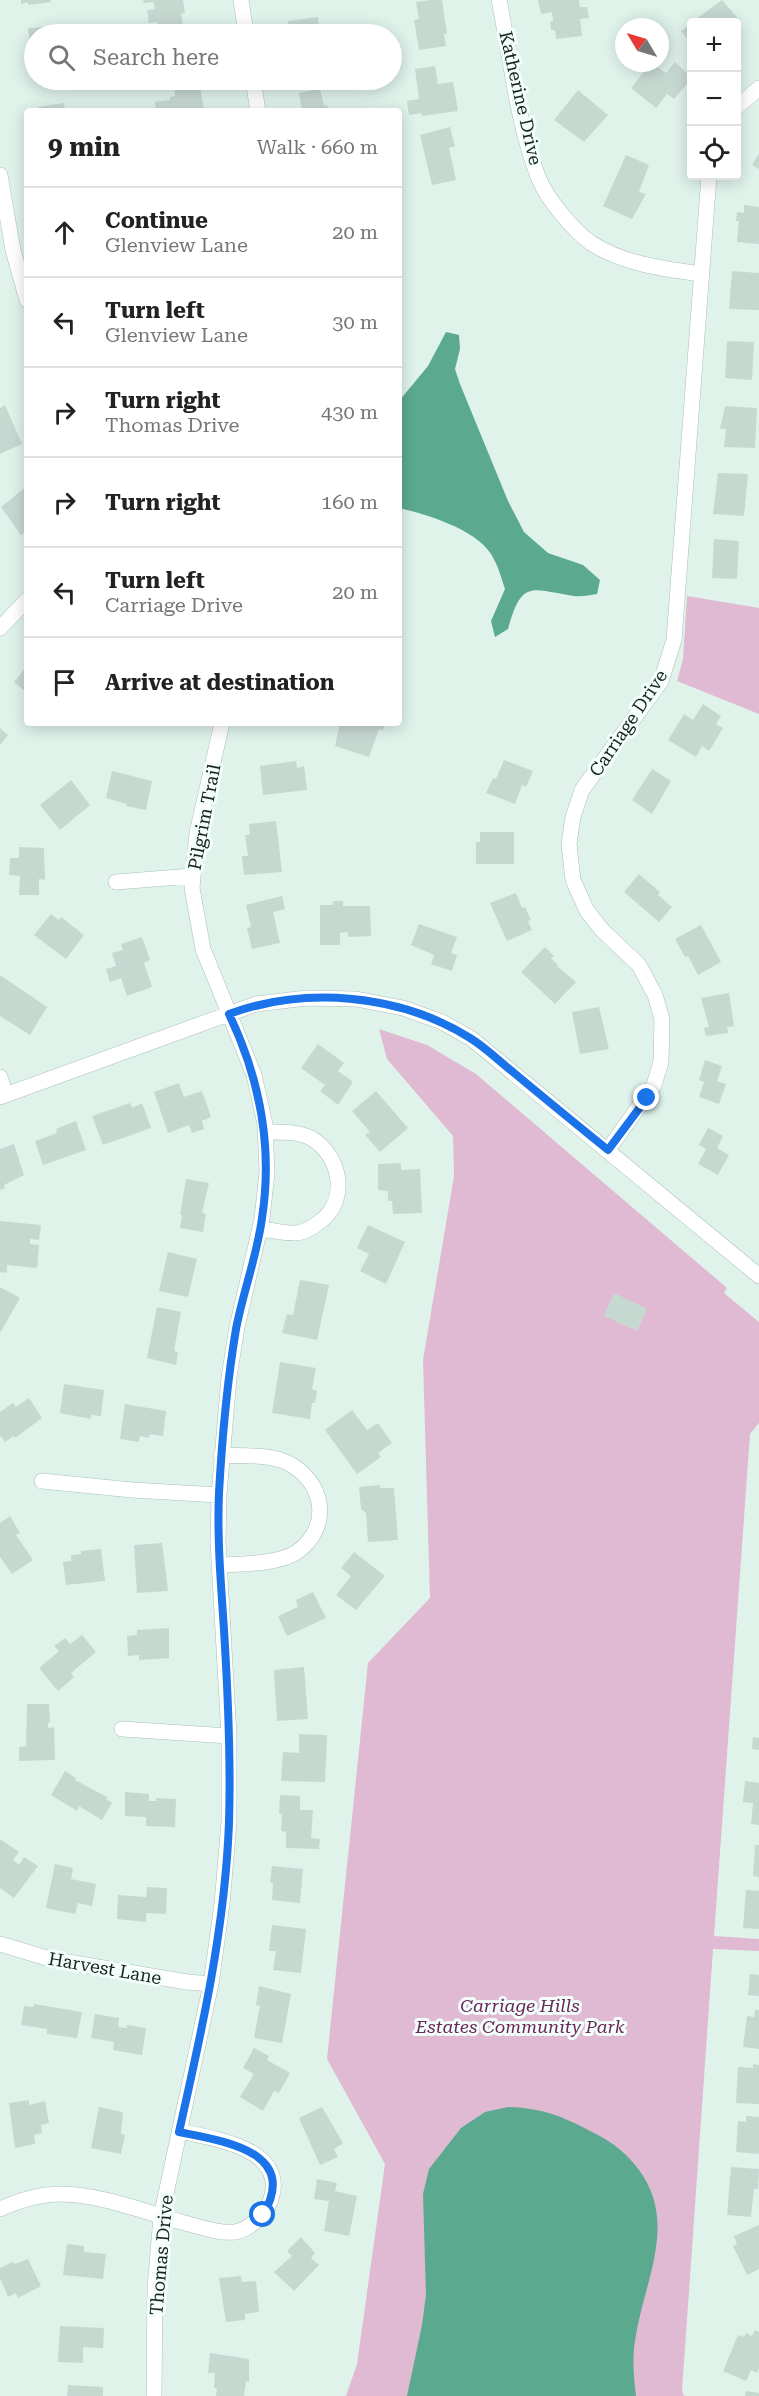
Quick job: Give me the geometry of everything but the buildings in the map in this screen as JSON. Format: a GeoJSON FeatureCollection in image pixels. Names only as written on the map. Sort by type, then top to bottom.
{"type":"FeatureCollection","features":[{"type":"Feature","properties":{"kind":"street"},"geometry":{"type":"LineString","coordinates":[[241,0],[245,24]]}},
{"type":"Feature","properties":{"kind":"street","name":"Katherine Drive"},"geometry":{"type":"LineString","coordinates":[[499,0],[526,137],[540,181],[569,223],[591,243],[613,254],[662,268],[701,274]]}},
{"type":"Feature","properties":{"kind":"street"},"geometry":{"type":"LineString","coordinates":[[741,104],[759,88]]}},
{"type":"Feature","properties":{"kind":"street"},"geometry":{"type":"LineString","coordinates":[[255,90],[258,108]]}},
{"type":"Feature","properties":{"kind":"street"},"geometry":{"type":"LineString","coordinates":[[0,175],[13,250],[24,289]]}},
{"type":"Feature","properties":{"kind":"street","name":"Carriage Drive"},"geometry":{"type":"LineString","coordinates":[[608,1150],[654,1085],[661,1062],[662,1019],[656,995],[639,965],[603,931],[587,911],[573,880],[569,844],[573,817],[582,790],[661,681],[674,640],[709,180]]}},
{"type":"Feature","properties":{"kind":"street"},"geometry":{"type":"LineString","coordinates":[[0,628],[24,603]]}},
{"type":"Feature","properties":{"kind":"street","name":"Pilgrim Trail"},"geometry":{"type":"LineString","coordinates":[[221,726],[197,833],[192,876],[194,912],[203,949],[229,1014]]}},
{"type":"Feature","properties":{"kind":"street"},"geometry":{"type":"LineString","coordinates":[[116,882],[192,876]]}},
{"type":"Feature","properties":{"kind":"street"},"geometry":{"type":"LineString","coordinates":[[0,1077],[3,1096],[256,1004],[307,998],[356,999],[403,1008],[442,1022],[472,1039],[759,1276]]}},
{"type":"Feature","properties":{"kind":"street","name":"Thomas Drive"},"geometry":{"type":"LineString","coordinates":[[154,2396],[155,2288],[161,2217],[211,1984],[222,1904],[229,1822],[229,1736],[220,1565],[221,1455],[237,1327],[260,1229],[267,1172],[265,1132],[254,1075],[229,1014]]}},
{"type":"Feature","properties":{"kind":"street"},"geometry":{"type":"LineString","coordinates":[[260,1229],[297,1233],[312,1228],[329,1214],[336,1202],[338,1188],[337,1170],[329,1155],[316,1142],[292,1132],[265,1132]]}},
{"type":"Feature","properties":{"kind":"street"},"geometry":{"type":"LineString","coordinates":[[220,1565],[270,1561],[296,1552],[311,1537],[317,1524],[320,1508],[317,1491],[297,1469],[285,1462],[221,1455]]}},
{"type":"Feature","properties":{"kind":"street"},"geometry":{"type":"LineString","coordinates":[[42,1481],[132,1490],[219,1495]]}},
{"type":"Feature","properties":{"kind":"street"},"geometry":{"type":"LineString","coordinates":[[122,1729],[229,1736]]}},
{"type":"Feature","properties":{"kind":"street","name":"Harvest Lane"},"geometry":{"type":"LineString","coordinates":[[0,1944],[50,1959],[211,1984]]}},
{"type":"Feature","properties":{"kind":"street"},"geometry":{"type":"LineString","coordinates":[[0,2209],[32,2197],[63,2194],[98,2200],[222,2232],[236,2232],[250,2226],[263,2215],[271,2202],[273,2187],[270,2170],[254,2153],[234,2145],[179,2132]]}},
{"type":"Feature","properties":{"kind":"green space"},"geometry":{"type":"Polygon","coordinates":[[[687,596],[759,608],[759,714],[677,681],[683,659],[687,596]]]}},
{"type":"Feature","properties":{"kind":"green space","name":"Carriage Hills Estates Community Park"},"geometry":{"type":"Polygon","coordinates":[[[379,1029],[427,1045],[476,1074],[727,1288],[724,1293],[759,1322],[759,1423],[750,1434],[714,1936],[759,1939],[759,1951],[713,1949],[682,2391],[684,2396],[346,2396],[357,2364],[385,2164],[327,2059],[368,1663],[430,1598],[423,1360],[454,1176],[453,1136],[387,1059],[379,1029]]]}},
{"type":"Feature","properties":{"kind":"shaded area"},"geometry":{"type":"Polygon","coordinates":[[[446,332],[459,335],[460,349],[455,369],[508,501],[524,532],[548,553],[583,565],[600,580],[597,594],[577,596],[538,590],[530,591],[518,601],[508,629],[495,637],[491,621],[505,589],[491,554],[484,545],[462,530],[423,514],[402,509],[402,397],[428,366],[446,332]]]}},
{"type":"Feature","properties":{"kind":"shaded area"},"geometry":{"type":"Polygon","coordinates":[[[508,2107],[533,2109],[555,2115],[604,2138],[630,2159],[651,2190],[656,2211],[657,2233],[655,2254],[634,2348],[636,2396],[407,2396],[426,2295],[423,2194],[429,2169],[461,2128],[485,2112],[508,2107]]]}},
{"type":"Feature","properties":{"kind":"route"},"geometry":{"type":"LineString","coordinates":[[263,2215],[271,2202],[273,2187],[270,2170],[262,2159],[234,2145],[179,2132],[211,1984],[222,1904],[229,1822],[229,1736],[218,1542],[219,1495],[229,1377],[237,1327],[262,1219],[267,1172],[264,1124],[254,1075],[242,1040],[229,1014],[256,1004],[307,998],[356,999],[403,1008],[442,1022],[472,1039],[608,1150],[647,1098]]}}]}
